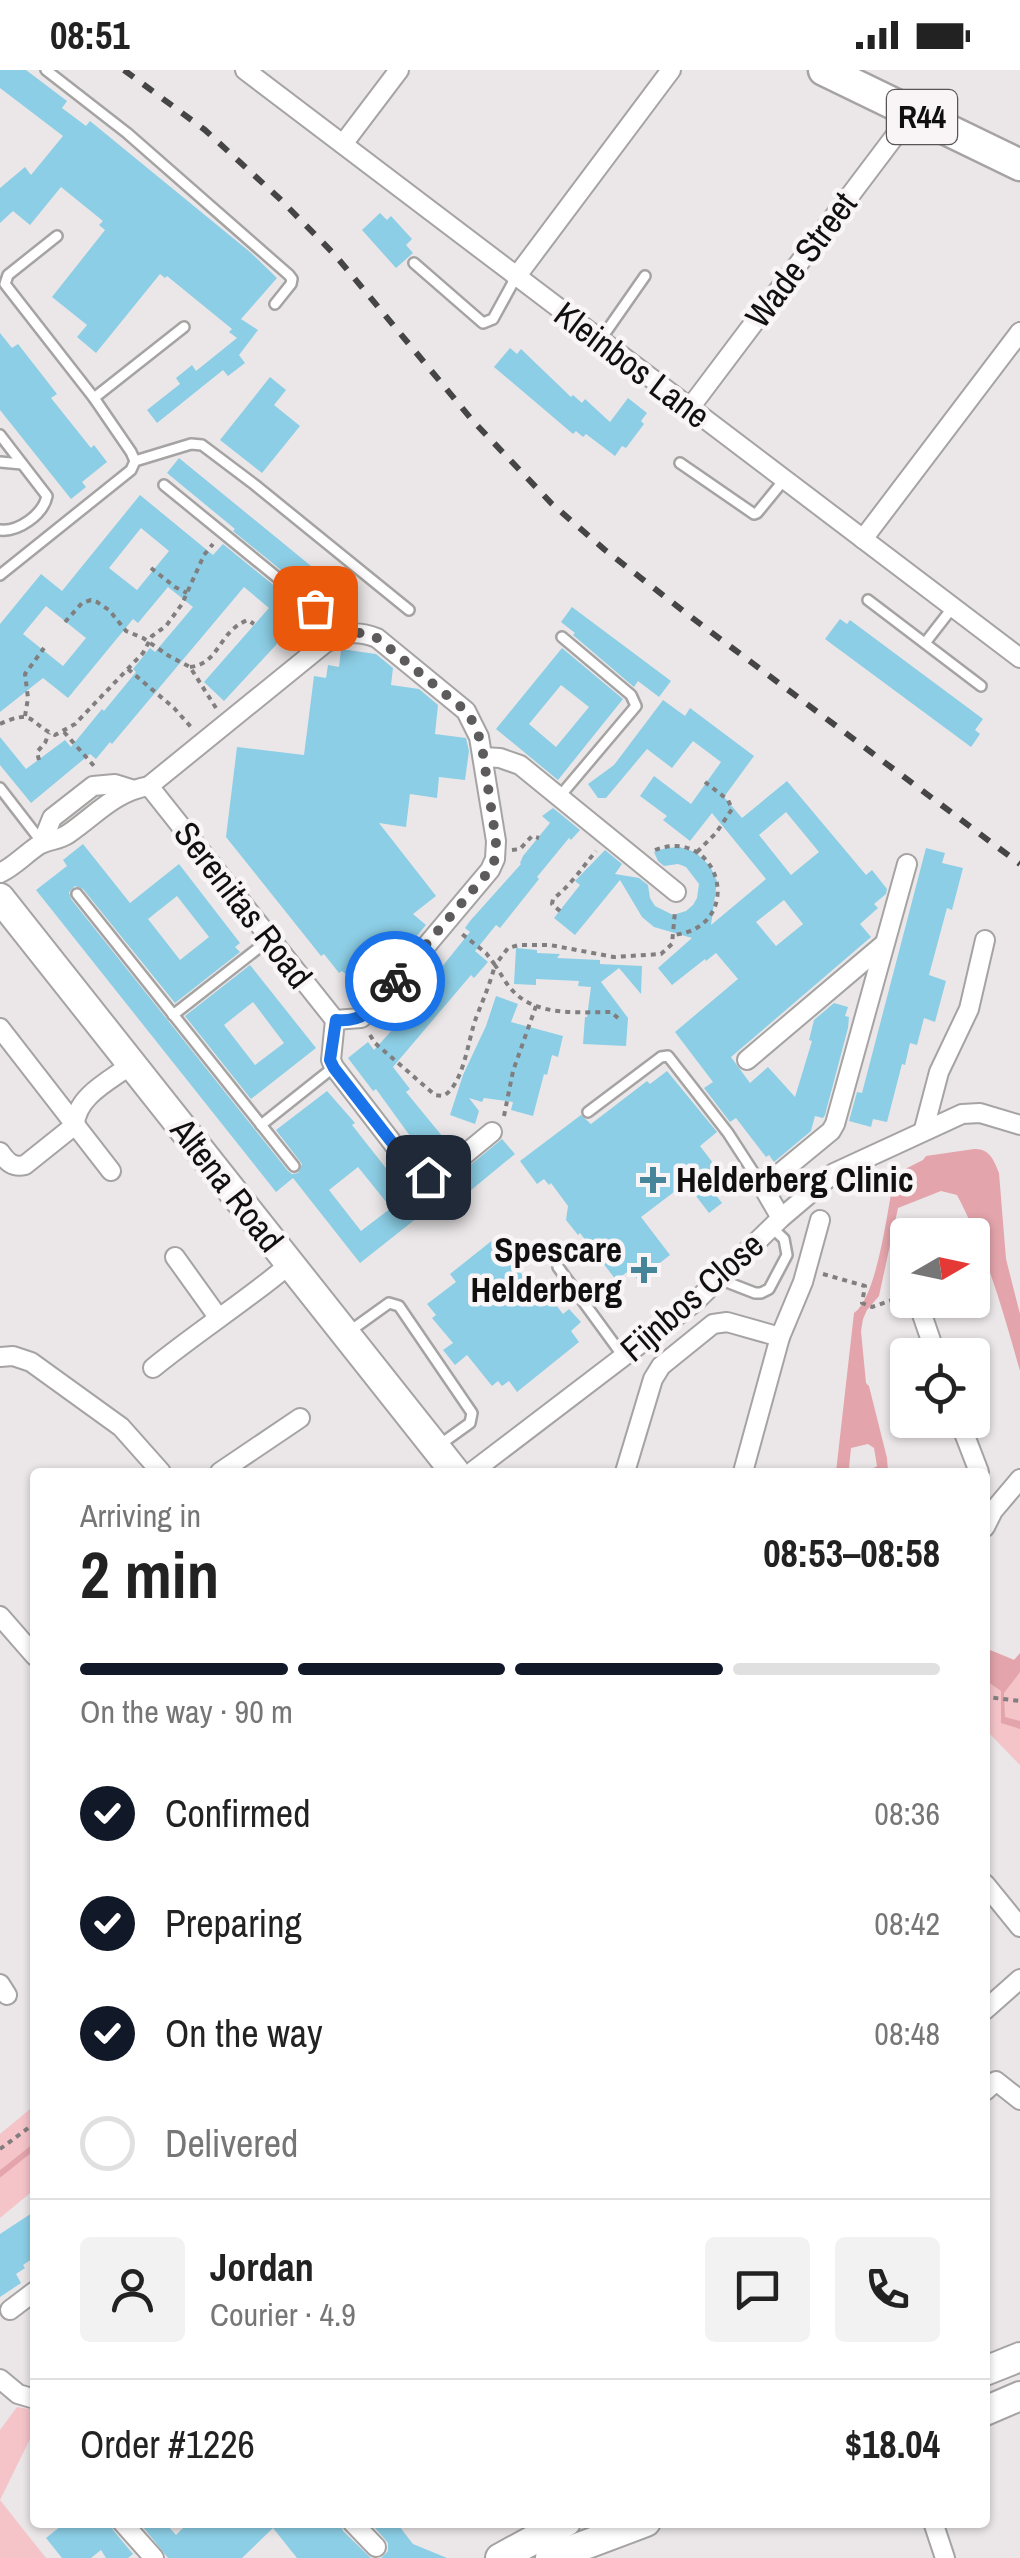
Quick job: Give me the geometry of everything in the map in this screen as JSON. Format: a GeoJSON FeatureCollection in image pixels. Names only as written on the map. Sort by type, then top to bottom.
{"type":"FeatureCollection","features":[{"type":"Feature","properties":{"kind":"main road","name":"R44"},"geometry":{"type":"LineString","coordinates":[[824,70],[1020,164]]}},
{"type":"Feature","properties":{"kind":"street","name":"Kleinbos Lane"},"geometry":{"type":"LineString","coordinates":[[244,70],[1020,658]]}},
{"type":"Feature","properties":{"kind":"street"},"geometry":{"type":"LineString","coordinates":[[342,144],[399,70]]}},
{"type":"Feature","properties":{"kind":"street"},"geometry":{"type":"LineString","coordinates":[[516,277],[671,70]]}},
{"type":"Feature","properties":{"kind":"street","name":"Wade Street"},"geometry":{"type":"LineString","coordinates":[[689,409],[913,112]]}},
{"type":"Feature","properties":{"kind":"street"},"geometry":{"type":"LineString","coordinates":[[864,539],[1020,332]]}},
{"type":"Feature","properties":{"kind":"street"},"geometry":{"type":"LineString","coordinates":[[346,634],[377,638],[466,711],[480,737],[496,850],[490,870],[374,1008],[361,1018]]}},
{"type":"Feature","properties":{"kind":"street","name":"Serenitas Road"},"geometry":{"type":"LineString","coordinates":[[42,842],[64,838],[109,801],[140,787],[204,742],[330,640],[346,634]]}},
{"type":"Feature","properties":{"kind":"street"},"geometry":{"type":"LineString","coordinates":[[483,758],[514,762],[676,892]]}},
{"type":"Feature","properties":{"kind":"street"},"geometry":{"type":"LineString","coordinates":[[104,783],[140,787]]}},
{"type":"Feature","properties":{"kind":"street","name":"Serenitas Road"},"geometry":{"type":"LineString","coordinates":[[0,874],[42,842],[52,818],[93,786],[104,783]]}},
{"type":"Feature","properties":{"kind":"street","name":"Serenitas Road"},"geometry":{"type":"LineString","coordinates":[[140,787],[336,1020],[361,1018]]}},
{"type":"Feature","properties":{"kind":"street"},"geometry":{"type":"LineString","coordinates":[[776,1222],[762,1187],[836,1124],[907,864]]}},
{"type":"Feature","properties":{"kind":"street","name":"Altena Road"},"geometry":{"type":"LineString","coordinates":[[0,898],[452,1468]]}},
{"type":"Feature","properties":{"kind":"street"},"geometry":{"type":"LineString","coordinates":[[921,1131],[939,1072],[969,1009],[985,940]]}},
{"type":"Feature","properties":{"kind":"street"},"geometry":{"type":"LineString","coordinates":[[747,1060],[884,944]]}},
{"type":"Feature","properties":{"kind":"street"},"geometry":{"type":"LineString","coordinates":[[336,1020],[330,1060],[334,1068],[415,1172],[432,1177],[441,1174],[492,1132]]}},
{"type":"Feature","properties":{"kind":"street"},"geometry":{"type":"LineString","coordinates":[[4,1041],[111,1172]]}},
{"type":"Feature","properties":{"kind":"street"},"geometry":{"type":"LineString","coordinates":[[0,1152],[15,1166],[25,1165],[75,1125],[85,1100],[132,1064]]}},
{"type":"Feature","properties":{"kind":"street","name":"Fijnbos Close"},"geometry":{"type":"LineString","coordinates":[[477,1468],[695,1302],[776,1222],[834,1173],[953,1116],[972,1112],[1020,1126]]}},
{"type":"Feature","properties":{"kind":"street"},"geometry":{"type":"LineString","coordinates":[[744,1468],[780,1338],[820,1220]]}},
{"type":"Feature","properties":{"kind":"street"},"geometry":{"type":"LineString","coordinates":[[175,1257],[218,1317]]}},
{"type":"Feature","properties":{"kind":"street"},"geometry":{"type":"LineString","coordinates":[[153,1368],[290,1264]]}},
{"type":"Feature","properties":{"kind":"street"},"geometry":{"type":"LineString","coordinates":[[626,1468],[653,1379],[661,1366],[719,1322],[780,1338]]}},
{"type":"Feature","properties":{"kind":"street"},"geometry":{"type":"LineString","coordinates":[[0,1356],[31,1362],[121,1426],[157,1468]]}},
{"type":"Feature","properties":{"kind":"street"},"geometry":{"type":"LineString","coordinates":[[226,1468],[300,1418]]}},
{"type":"Feature","properties":{"kind":"street"},"geometry":{"type":"LineString","coordinates":[[967,1438],[978,1468]]}},
{"type":"Feature","properties":{"kind":"street"},"geometry":{"type":"LineString","coordinates":[[990,1518],[1020,1479]]}},
{"type":"Feature","properties":{"kind":"street"},"geometry":{"type":"LineString","coordinates":[[0,1616],[30,1650]]}},
{"type":"Feature","properties":{"kind":"street"},"geometry":{"type":"LineString","coordinates":[[990,1890],[1020,1928]]}},
{"type":"Feature","properties":{"kind":"street"},"geometry":{"type":"LineString","coordinates":[[990,2006],[1020,1979]]}},
{"type":"Feature","properties":{"kind":"street"},"geometry":{"type":"LineString","coordinates":[[990,2080],[1020,2100]]}},
{"type":"Feature","properties":{"kind":"street"},"geometry":{"type":"LineString","coordinates":[[10,2310],[30,2295]]}},
{"type":"Feature","properties":{"kind":"street"},"geometry":{"type":"LineString","coordinates":[[990,2369],[1020,2357]]}},
{"type":"Feature","properties":{"kind":"street"},"geometry":{"type":"LineString","coordinates":[[0,2379],[30,2398]]}},
{"type":"Feature","properties":{"kind":"street"},"geometry":{"type":"LineString","coordinates":[[990,2409],[1020,2396]]}},
{"type":"Feature","properties":{"kind":"street"},"geometry":{"type":"LineString","coordinates":[[127,2528],[154,2558]]}},
{"type":"Feature","properties":{"kind":"street"},"geometry":{"type":"LineString","coordinates":[[358,2528],[376,2547]]}},
{"type":"Feature","properties":{"kind":"street"},"geometry":{"type":"LineString","coordinates":[[491,2558],[518,2528]]}},
{"type":"Feature","properties":{"kind":"street"},"geometry":{"type":"LineString","coordinates":[[500,2558],[555,2528]]}},
{"type":"Feature","properties":{"kind":"street"},"geometry":{"type":"LineString","coordinates":[[550,2558],[630,2528]]}},
{"type":"Feature","properties":{"kind":"street"},"geometry":{"type":"LineString","coordinates":[[935,2528],[945,2558]]}},
{"type":"Feature","properties":{"kind":"lane"},"geometry":{"type":"LineString","coordinates":[[46,70],[127,133],[289,275],[291,284],[275,304]]}},
{"type":"Feature","properties":{"kind":"lane"},"geometry":{"type":"LineString","coordinates":[[57,236],[8,274],[4,284],[94,398],[135,462]]}},
{"type":"Feature","properties":{"kind":"lane"},"geometry":{"type":"LineString","coordinates":[[414,263],[484,323],[493,319],[516,277]]}},
{"type":"Feature","properties":{"kind":"lane"},"geometry":{"type":"LineString","coordinates":[[600,341],[645,276]]}},
{"type":"Feature","properties":{"kind":"lane"},"geometry":{"type":"LineString","coordinates":[[94,398],[184,327]]}},
{"type":"Feature","properties":{"kind":"lane"},"geometry":{"type":"LineString","coordinates":[[0,435],[46,493],[46,504],[15,530],[0,530]]}},
{"type":"Feature","properties":{"kind":"lane"},"geometry":{"type":"LineString","coordinates":[[0,575],[131,470],[135,462],[191,444],[202,445],[255,485],[409,610]]}},
{"type":"Feature","properties":{"kind":"lane"},"geometry":{"type":"LineString","coordinates":[[0,462],[23,464]]}},
{"type":"Feature","properties":{"kind":"lane"},"geometry":{"type":"LineString","coordinates":[[680,463],[754,514],[784,480]]}},
{"type":"Feature","properties":{"kind":"lane"},"geometry":{"type":"LineString","coordinates":[[164,486],[346,634]]}},
{"type":"Feature","properties":{"kind":"lane"},"geometry":{"type":"LineString","coordinates":[[868,600],[981,686]]}},
{"type":"Feature","properties":{"kind":"lane"},"geometry":{"type":"LineString","coordinates":[[925,644],[953,607]]}},
{"type":"Feature","properties":{"kind":"lane"},"geometry":{"type":"LineString","coordinates":[[560,796],[636,706],[631,694],[562,637]]}},
{"type":"Feature","properties":{"kind":"lane"},"geometry":{"type":"LineString","coordinates":[[0,788],[42,842]]}},
{"type":"Feature","properties":{"kind":"lane"},"geometry":{"type":"LineString","coordinates":[[77,894],[294,1166]]}},
{"type":"Feature","properties":{"kind":"lane"},"geometry":{"type":"LineString","coordinates":[[173,1015],[270,938]]}},
{"type":"Feature","properties":{"kind":"lane"},"geometry":{"type":"LineString","coordinates":[[588,1112],[661,1057],[668,1056],[728,1133],[762,1187]]}},
{"type":"Feature","properties":{"kind":"lane"},"geometry":{"type":"LineString","coordinates":[[261,1125],[334,1068]]}},
{"type":"Feature","properties":{"kind":"lane"},"geometry":{"type":"LineString","coordinates":[[719,1278],[756,1293],[769,1289],[787,1255],[776,1222]]}},
{"type":"Feature","properties":{"kind":"lane"},"geometry":{"type":"LineString","coordinates":[[558,1267],[625,1358]]}},
{"type":"Feature","properties":{"kind":"lane"},"geometry":{"type":"LineString","coordinates":[[346,1334],[389,1303],[399,1306],[472,1414],[470,1424],[436,1448]]}},
{"type":"Feature","properties":{"kind":"path"},"geometry":{"type":"LineString","coordinates":[[0,724],[25,716],[55,735],[75,724],[143,653],[152,636],[166,626],[182,604],[204,555],[223,533]]}},
{"type":"Feature","properties":{"kind":"path"},"geometry":{"type":"LineString","coordinates":[[150,568],[187,592]]}},
{"type":"Feature","properties":{"kind":"path"},"geometry":{"type":"LineString","coordinates":[[65,622],[82,603],[92,600],[104,606],[122,628],[190,666],[211,659],[234,627],[248,620],[254,624]]}},
{"type":"Feature","properties":{"kind":"path"},"geometry":{"type":"LineString","coordinates":[[25,716],[25,674],[44,648]]}},
{"type":"Feature","properties":{"kind":"path"},"geometry":{"type":"LineString","coordinates":[[190,666],[229,722]]}},
{"type":"Feature","properties":{"kind":"path"},"geometry":{"type":"LineString","coordinates":[[128,669],[174,708],[204,742]]}},
{"type":"Feature","properties":{"kind":"path"},"geometry":{"type":"LineString","coordinates":[[64,732],[104,783]]}},
{"type":"Feature","properties":{"kind":"path"},"geometry":{"type":"LineString","coordinates":[[39,760],[37,752],[48,733]]}},
{"type":"Feature","properties":{"kind":"path"},"geometry":{"type":"LineString","coordinates":[[697,852],[732,809],[728,800],[704,782]]}},
{"type":"Feature","properties":{"kind":"path"},"geometry":{"type":"LineString","coordinates":[[518,851],[532,836],[539,838]]}},
{"type":"Feature","properties":{"kind":"path"},"geometry":{"type":"LineString","coordinates":[[560,911],[553,899],[569,886],[609,836]]}},
{"type":"Feature","properties":{"kind":"path"},"geometry":{"type":"LineString","coordinates":[[496,850],[525,854]]}},
{"type":"Feature","properties":{"kind":"path"},"geometry":{"type":"LineString","coordinates":[[361,1018],[375,1043],[435,1094],[447,1095],[466,1055],[495,965],[508,948],[550,946],[614,957],[661,954],[670,949],[674,939],[676,892]]}},
{"type":"Feature","properties":{"kind":"path"},"geometry":{"type":"LineString","coordinates":[[446,922],[486,953],[514,992],[536,1006],[560,1012],[612,1012],[618,1018]]}},
{"type":"Feature","properties":{"kind":"path"},"geometry":{"type":"LineString","coordinates":[[492,1132],[505,1116],[513,1071],[536,1006]]}},
{"type":"Feature","properties":{"kind":"path"},"geometry":{"type":"LineString","coordinates":[[806,1270],[866,1286],[862,1302],[870,1307],[890,1300]]}},
{"type":"Feature","properties":{"kind":"path"},"geometry":{"type":"LineString","coordinates":[[990,1697],[1020,1700]]}},
{"type":"Feature","properties":{"kind":"path"},"geometry":{"type":"LineString","coordinates":[[0,2149],[30,2127]]}},
{"type":"Feature","properties":{"kind":"shaded area"},"geometry":{"type":"Polygon","coordinates":[[[974,1149],[993,1159],[999,1173],[1006,1259],[1020,1314],[1020,1371],[990,1274],[990,1218],[968,1218],[957,1195],[941,1191],[898,1208],[896,1218],[890,1218],[890,1245],[879,1296],[867,1310],[861,1331],[866,1383],[888,1468],[874,1468],[877,1466],[874,1448],[868,1444],[851,1448],[849,1468],[836,1468],[854,1313],[875,1273],[893,1183],[903,1170],[926,1156],[974,1149]]]}},
{"type":"Feature","properties":{"kind":"shaded area"},"geometry":{"type":"Polygon","coordinates":[[[990,1650],[1020,1662],[1020,1765],[990,1734],[990,1650]]]}},
{"type":"Feature","properties":{"kind":"shaded area"},"geometry":{"type":"Polygon","coordinates":[[[990,1650],[1014,1660],[1020,1653],[1020,1672],[1004,1693],[1005,1717],[1020,1721],[1020,1729],[1001,1723],[1001,1691],[990,1683],[990,1650]]]}},
{"type":"Feature","properties":{"kind":"shaded area"},"geometry":{"type":"Polygon","coordinates":[[[30,2109],[30,2193],[0,2218],[0,2134],[30,2109]]]}},
{"type":"Feature","properties":{"kind":"shaded area"},"geometry":{"type":"Polygon","coordinates":[[[17,2407],[30,2409],[30,2438],[0,2500],[0,2430],[17,2407]]]}},
{"type":"Feature","properties":{"kind":"shaded area"},"geometry":{"type":"Polygon","coordinates":[[[0,2500],[46,2558],[0,2558],[0,2500]]]}},
{"type":"Feature","properties":{"kind":"building"},"geometry":{"type":"Polygon","coordinates":[[[0,70],[26,70],[67,101],[62,108],[86,126],[90,121],[277,278],[241,319],[258,330],[239,355],[245,363],[228,376],[223,370],[157,423],[147,410],[180,384],[176,378],[192,365],[196,371],[237,338],[229,332],[232,329],[160,274],[96,353],[77,337],[87,325],[52,297],[105,230],[99,225],[103,221],[61,187],[30,225],[13,211],[0,223],[0,188],[25,167],[31,175],[63,136],[0,88],[0,70]]]}},
{"type":"Feature","properties":{"kind":"building"},"geometry":{"type":"Polygon","coordinates":[[[380,213],[387,220],[391,216],[412,239],[406,245],[413,253],[396,268],[362,230],[380,213]]]}},
{"type":"Feature","properties":{"kind":"building"},"geometry":{"type":"Polygon","coordinates":[[[0,333],[12,348],[18,344],[57,394],[51,398],[107,462],[82,482],[86,487],[71,499],[0,410],[0,333]]]}},
{"type":"Feature","properties":{"kind":"building"},"geometry":{"type":"Polygon","coordinates":[[[510,348],[517,354],[521,349],[571,397],[582,403],[585,399],[610,422],[628,398],[647,413],[641,421],[644,424],[615,456],[586,434],[573,434],[494,367],[510,348]]]}},
{"type":"Feature","properties":{"kind":"building"},"geometry":{"type":"Polygon","coordinates":[[[270,377],[286,390],[274,405],[300,426],[262,473],[220,440],[270,377]]]}},
{"type":"Feature","properties":{"kind":"building"},"geometry":{"type":"Polygon","coordinates":[[[179,458],[344,593],[330,610],[167,473],[179,458]]]}},
{"type":"Feature","properties":{"kind":"building"},"geometry":{"type":"Polygon","coordinates":[[[140,495],[213,555],[223,544],[320,623],[303,644],[288,632],[224,701],[204,682],[269,608],[244,587],[112,744],[96,759],[90,754],[31,803],[0,765],[0,737],[26,769],[65,740],[71,747],[136,672],[133,669],[150,648],[155,652],[193,607],[168,587],[138,623],[133,619],[68,698],[43,678],[0,712],[0,624],[41,574],[62,591],[140,495]],[[141,528],[109,568],[137,590],[169,551],[141,528]],[[46,606],[23,634],[63,666],[86,638],[46,606]]]}},
{"type":"Feature","properties":{"kind":"building"},"geometry":{"type":"Polygon","coordinates":[[[572,607],[671,681],[659,697],[638,681],[634,687],[573,635],[561,622],[572,607]]]}},
{"type":"Feature","properties":{"kind":"building"},"geometry":{"type":"Polygon","coordinates":[[[840,619],[847,624],[850,620],[983,719],[975,730],[980,734],[971,747],[825,639],[840,619]]]}},
{"type":"Feature","properties":{"kind":"building"},"geometry":{"type":"Polygon","coordinates":[[[562,648],[623,699],[558,780],[496,729],[562,648]],[[561,685],[529,724],[556,747],[589,707],[561,685]]]}},
{"type":"Feature","properties":{"kind":"building"},"geometry":{"type":"Polygon","coordinates":[[[341,649],[376,654],[393,668],[391,685],[419,689],[438,705],[435,734],[466,738],[469,751],[465,780],[439,777],[437,798],[410,794],[406,827],[379,823],[436,896],[413,914],[426,925],[369,993],[342,971],[339,973],[324,954],[321,956],[226,837],[237,747],[304,755],[314,676],[326,678],[328,665],[339,667],[341,649]]]}},
{"type":"Feature","properties":{"kind":"building"},"geometry":{"type":"Polygon","coordinates":[[[663,700],[685,716],[690,708],[754,756],[724,797],[742,818],[787,781],[866,875],[872,870],[887,889],[874,904],[878,908],[860,924],[871,937],[731,1057],[750,1083],[768,1067],[795,1097],[812,1041],[809,1040],[814,1020],[834,1003],[848,1007],[848,1028],[825,1115],[815,1116],[811,1131],[774,1162],[736,1118],[730,1122],[704,1088],[713,1082],[675,1032],[738,979],[716,953],[672,985],[658,968],[692,938],[654,927],[642,917],[620,880],[575,935],[554,918],[580,885],[575,881],[605,850],[622,864],[615,874],[639,878],[648,885],[655,906],[673,915],[693,905],[699,884],[686,867],[664,866],[654,852],[680,847],[695,852],[710,866],[717,881],[711,925],[766,879],[712,813],[690,841],[663,820],[667,816],[640,796],[654,776],[691,804],[721,762],[693,741],[672,768],[647,749],[606,798],[598,798],[588,784],[614,765],[663,700]],[[786,812],[759,835],[791,875],[819,852],[786,812]],[[784,900],[756,922],[776,946],[803,924],[784,900]]]}},
{"type":"Feature","properties":{"kind":"building"},"geometry":{"type":"Polygon","coordinates":[[[553,808],[580,830],[537,877],[500,928],[496,925],[475,951],[488,962],[474,978],[471,975],[393,1067],[410,1089],[406,1092],[447,1142],[426,1158],[376,1089],[373,1091],[348,1058],[368,1042],[374,1050],[413,1007],[470,932],[465,928],[470,921],[521,864],[550,823],[542,816],[553,808]]]}},
{"type":"Feature","properties":{"kind":"building"},"geometry":{"type":"Polygon","coordinates":[[[83,844],[130,903],[179,864],[240,943],[235,947],[240,952],[175,1003],[83,889],[75,886],[69,892],[71,899],[288,1171],[298,1173],[302,1164],[276,1130],[327,1091],[422,1214],[360,1263],[293,1178],[276,1192],[36,890],[67,866],[63,860],[83,844]],[[177,896],[148,919],[180,960],[209,937],[177,896]],[[358,1167],[329,1190],[361,1231],[391,1208],[358,1167]]]}},
{"type":"Feature","properties":{"kind":"building"},"geometry":{"type":"Polygon","coordinates":[[[926,848],[945,853],[942,863],[963,868],[952,910],[947,908],[929,975],[946,981],[935,1022],[924,1018],[917,1045],[910,1043],[887,1122],[873,1119],[871,1127],[849,1121],[857,1092],[862,1093],[926,848]]]}},
{"type":"Feature","properties":{"kind":"building"},"geometry":{"type":"Polygon","coordinates":[[[516,948],[560,954],[557,958],[642,966],[641,994],[619,968],[601,982],[628,1018],[626,1046],[583,1044],[591,987],[578,986],[579,981],[536,979],[536,985],[514,984],[516,948]]]}},
{"type":"Feature","properties":{"kind":"building"},"geometry":{"type":"Polygon","coordinates":[[[250,965],[316,1048],[251,1099],[185,1016],[250,965]],[[253,1002],[224,1025],[255,1065],[284,1043],[253,1002]]]}},
{"type":"Feature","properties":{"kind":"building"},"geometry":{"type":"Polygon","coordinates":[[[496,996],[518,1004],[511,1022],[563,1036],[558,1057],[552,1055],[547,1075],[544,1074],[533,1116],[511,1110],[513,1102],[469,1098],[479,1111],[475,1124],[450,1115],[496,996]]]}},
{"type":"Feature","properties":{"kind":"building"},"geometry":{"type":"Polygon","coordinates":[[[667,1071],[717,1132],[700,1146],[716,1167],[702,1177],[722,1203],[709,1213],[690,1188],[678,1197],[674,1192],[641,1217],[670,1255],[638,1280],[630,1270],[616,1280],[566,1220],[568,1206],[551,1183],[544,1179],[537,1184],[520,1161],[581,1115],[591,1124],[647,1081],[650,1084],[667,1071]]]}},
{"type":"Feature","properties":{"kind":"building"},"geometry":{"type":"Polygon","coordinates":[[[502,1139],[515,1154],[442,1214],[429,1199],[502,1139]]]}},
{"type":"Feature","properties":{"kind":"building"},"geometry":{"type":"Polygon","coordinates":[[[494,1239],[524,1277],[530,1272],[563,1314],[569,1309],[581,1322],[571,1331],[579,1342],[517,1392],[509,1381],[502,1386],[498,1381],[492,1386],[467,1355],[455,1365],[443,1350],[453,1343],[432,1318],[436,1315],[427,1304],[456,1282],[450,1274],[494,1239]]]}},
{"type":"Feature","properties":{"kind":"building"},"geometry":{"type":"Polygon","coordinates":[[[30,2214],[30,2260],[16,2274],[21,2283],[0,2297],[0,2234],[30,2214]]]}},
{"type":"Feature","properties":{"kind":"building"},"geometry":{"type":"Polygon","coordinates":[[[58,2528],[112,2528],[133,2554],[128,2558],[106,2558],[101,2550],[91,2558],[62,2558],[46,2538],[58,2528]]]}},
{"type":"Feature","properties":{"kind":"building"},"geometry":{"type":"Polygon","coordinates":[[[144,2528],[170,2528],[176,2535],[183,2528],[273,2528],[242,2558],[168,2558],[144,2528]]]}},
{"type":"Feature","properties":{"kind":"building"},"geometry":{"type":"Polygon","coordinates":[[[273,2528],[342,2528],[371,2558],[297,2558],[273,2528]]]}},
{"type":"Feature","properties":{"kind":"building"},"geometry":{"type":"Polygon","coordinates":[[[375,2528],[401,2528],[413,2544],[447,2558],[381,2558],[388,2551],[388,2543],[375,2528]]]}},
{"type":"Feature","properties":{"kind":"waterway"},"geometry":{"type":"LineString","coordinates":[[0,2174],[30,2150]]}},
{"type":"Feature","properties":{"kind":"railway"},"geometry":{"type":"LineString","coordinates":[[124,70],[205,130],[280,199],[335,255],[473,421],[552,504],[691,617],[1020,864]]}},
{"type":"Feature","properties":{"kind":"way so far"},"geometry":{"type":"LineString","coordinates":[[315,608],[346,634],[377,638],[466,711],[480,737],[496,841],[495,859],[490,870],[395,981]]}},
{"type":"Feature","properties":{"kind":"place","name":"Helderberg Clinic"},"geometry":{"type":"Point","coordinates":[653,1180]}},
{"type":"Feature","properties":{"kind":"place","name":"Spescare Helderberg"},"geometry":{"type":"Point","coordinates":[644,1270]}},
{"type":"Feature","properties":{"kind":"route"},"geometry":{"type":"LineString","coordinates":[[395,981],[361,1018],[336,1020],[330,1060],[415,1172],[428,1177]]}}]}
